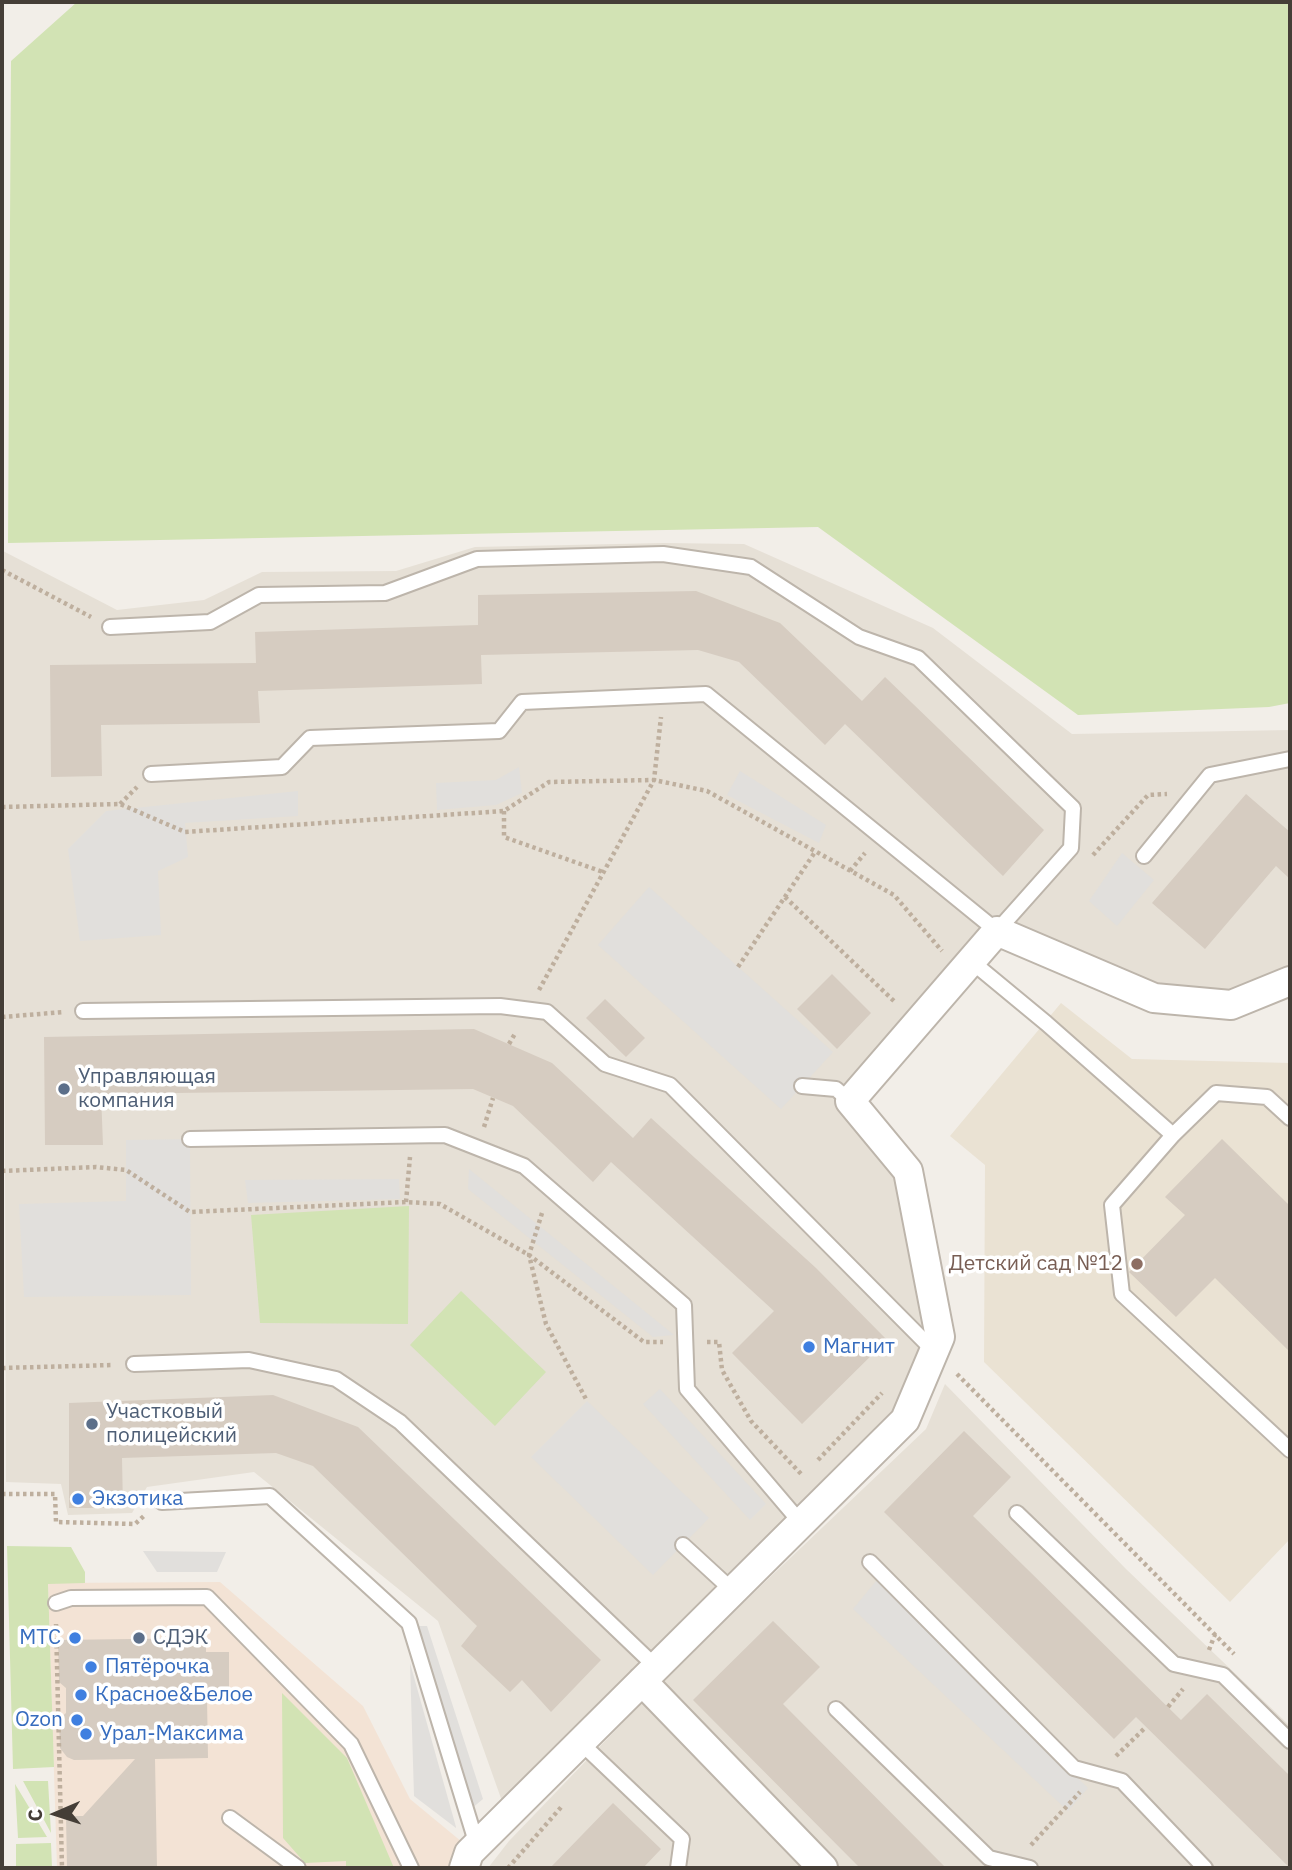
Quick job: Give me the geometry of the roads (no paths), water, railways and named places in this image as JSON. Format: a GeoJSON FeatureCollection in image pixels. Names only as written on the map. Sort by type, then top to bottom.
{"type":"FeatureCollection","features":[{"type":"Feature","properties":{"kind":"street"},"geometry":{"type":"LineString","coordinates":[[470,1857],[580,1742],[905,1420],[940,1337],[908,1171],[850,1101],[958,957],[997,931],[1154,998],[1231,1004],[1290,982]]}},
{"type":"Feature","properties":{"kind":"street"},"geometry":{"type":"LineString","coordinates":[[649,1674],[823,1868]]}},
{"type":"Feature","properties":{"kind":"lane"},"geometry":{"type":"LineString","coordinates":[[110,627],[210,622],[259,595],[385,593],[477,559],[663,554],[751,567],[859,637],[918,658],[1073,808],[1071,848],[997,931],[706,694],[522,702],[499,730],[310,738],[282,767],[151,774]]}},
{"type":"Feature","properties":{"kind":"lane"},"geometry":{"type":"LineString","coordinates":[[1144,856],[1210,775],[1290,759]]}},
{"type":"Feature","properties":{"kind":"lane"},"geometry":{"type":"LineString","coordinates":[[958,957],[1046,1023],[1173,1135]]}},
{"type":"Feature","properties":{"kind":"lane"},"geometry":{"type":"LineString","coordinates":[[83,1011],[500,1006],[547,1012],[605,1064],[670,1085],[934,1351]]}},
{"type":"Feature","properties":{"kind":"lane"},"geometry":{"type":"LineString","coordinates":[[802,1086],[836,1089],[850,1101]]}},
{"type":"Feature","properties":{"kind":"lane"},"geometry":{"type":"LineString","coordinates":[[1290,1118],[1267,1097],[1216,1093],[1173,1135],[1112,1205],[1122,1294],[1290,1450]]}},
{"type":"Feature","properties":{"kind":"lane"},"geometry":{"type":"LineString","coordinates":[[190,1139],[446,1135],[524,1166],[684,1305],[687,1389],[801,1523]]}},
{"type":"Feature","properties":{"kind":"lane"},"geometry":{"type":"LineString","coordinates":[[134,1364],[249,1360],[336,1379],[400,1422],[649,1674]]}},
{"type":"Feature","properties":{"kind":"lane"},"geometry":{"type":"LineString","coordinates":[[162,1502],[270,1496],[409,1623],[470,1857]]}},
{"type":"Feature","properties":{"kind":"lane"},"geometry":{"type":"LineString","coordinates":[[1017,1513],[1174,1664],[1223,1675],[1290,1741]]}},
{"type":"Feature","properties":{"kind":"lane"},"geometry":{"type":"LineString","coordinates":[[683,1545],[733,1591]]}},
{"type":"Feature","properties":{"kind":"lane"},"geometry":{"type":"LineString","coordinates":[[870,1562],[1074,1768],[1122,1781],[1205,1868]]}},
{"type":"Feature","properties":{"kind":"lane"},"geometry":{"type":"LineString","coordinates":[[56,1602],[71,1598],[207,1597],[351,1744],[411,1868]]}},
{"type":"Feature","properties":{"kind":"lane"},"geometry":{"type":"LineString","coordinates":[[836,1709],[989,1858],[1030,1868]]}},
{"type":"Feature","properties":{"kind":"lane"},"geometry":{"type":"LineString","coordinates":[[580,1742],[682,1839],[678,1868]]}},
{"type":"Feature","properties":{"kind":"lane"},"geometry":{"type":"LineString","coordinates":[[230,1818],[298,1868]]}},
{"type":"Feature","properties":{"kind":"place","name":"Управляющая компания"},"geometry":{"type":"Point","coordinates":[64,1089]}},
{"type":"Feature","properties":{"kind":"place","name":"Детский сад №12"},"geometry":{"type":"Point","coordinates":[1137,1264]}},
{"type":"Feature","properties":{"kind":"place","name":"Магнит"},"geometry":{"type":"Point","coordinates":[809,1347]}},
{"type":"Feature","properties":{"kind":"place","name":"Участковый полицейский"},"geometry":{"type":"Point","coordinates":[92,1424]}},
{"type":"Feature","properties":{"kind":"place","name":"Экзотика"},"geometry":{"type":"Point","coordinates":[78,1499]}},
{"type":"Feature","properties":{"kind":"place","name":"МТС"},"geometry":{"type":"Point","coordinates":[75,1638]}},
{"type":"Feature","properties":{"kind":"place","name":"СДЭК"},"geometry":{"type":"Point","coordinates":[139,1638]}},
{"type":"Feature","properties":{"kind":"place","name":"Пятёрочка"},"geometry":{"type":"Point","coordinates":[91,1667]}},
{"type":"Feature","properties":{"kind":"place","name":"Красное&Белое"},"geometry":{"type":"Point","coordinates":[81,1695]}},
{"type":"Feature","properties":{"kind":"place","name":"Ozon"},"geometry":{"type":"Point","coordinates":[77,1720]}},
{"type":"Feature","properties":{"kind":"place","name":"Урал-Максима"},"geometry":{"type":"Point","coordinates":[86,1734]}}]}
